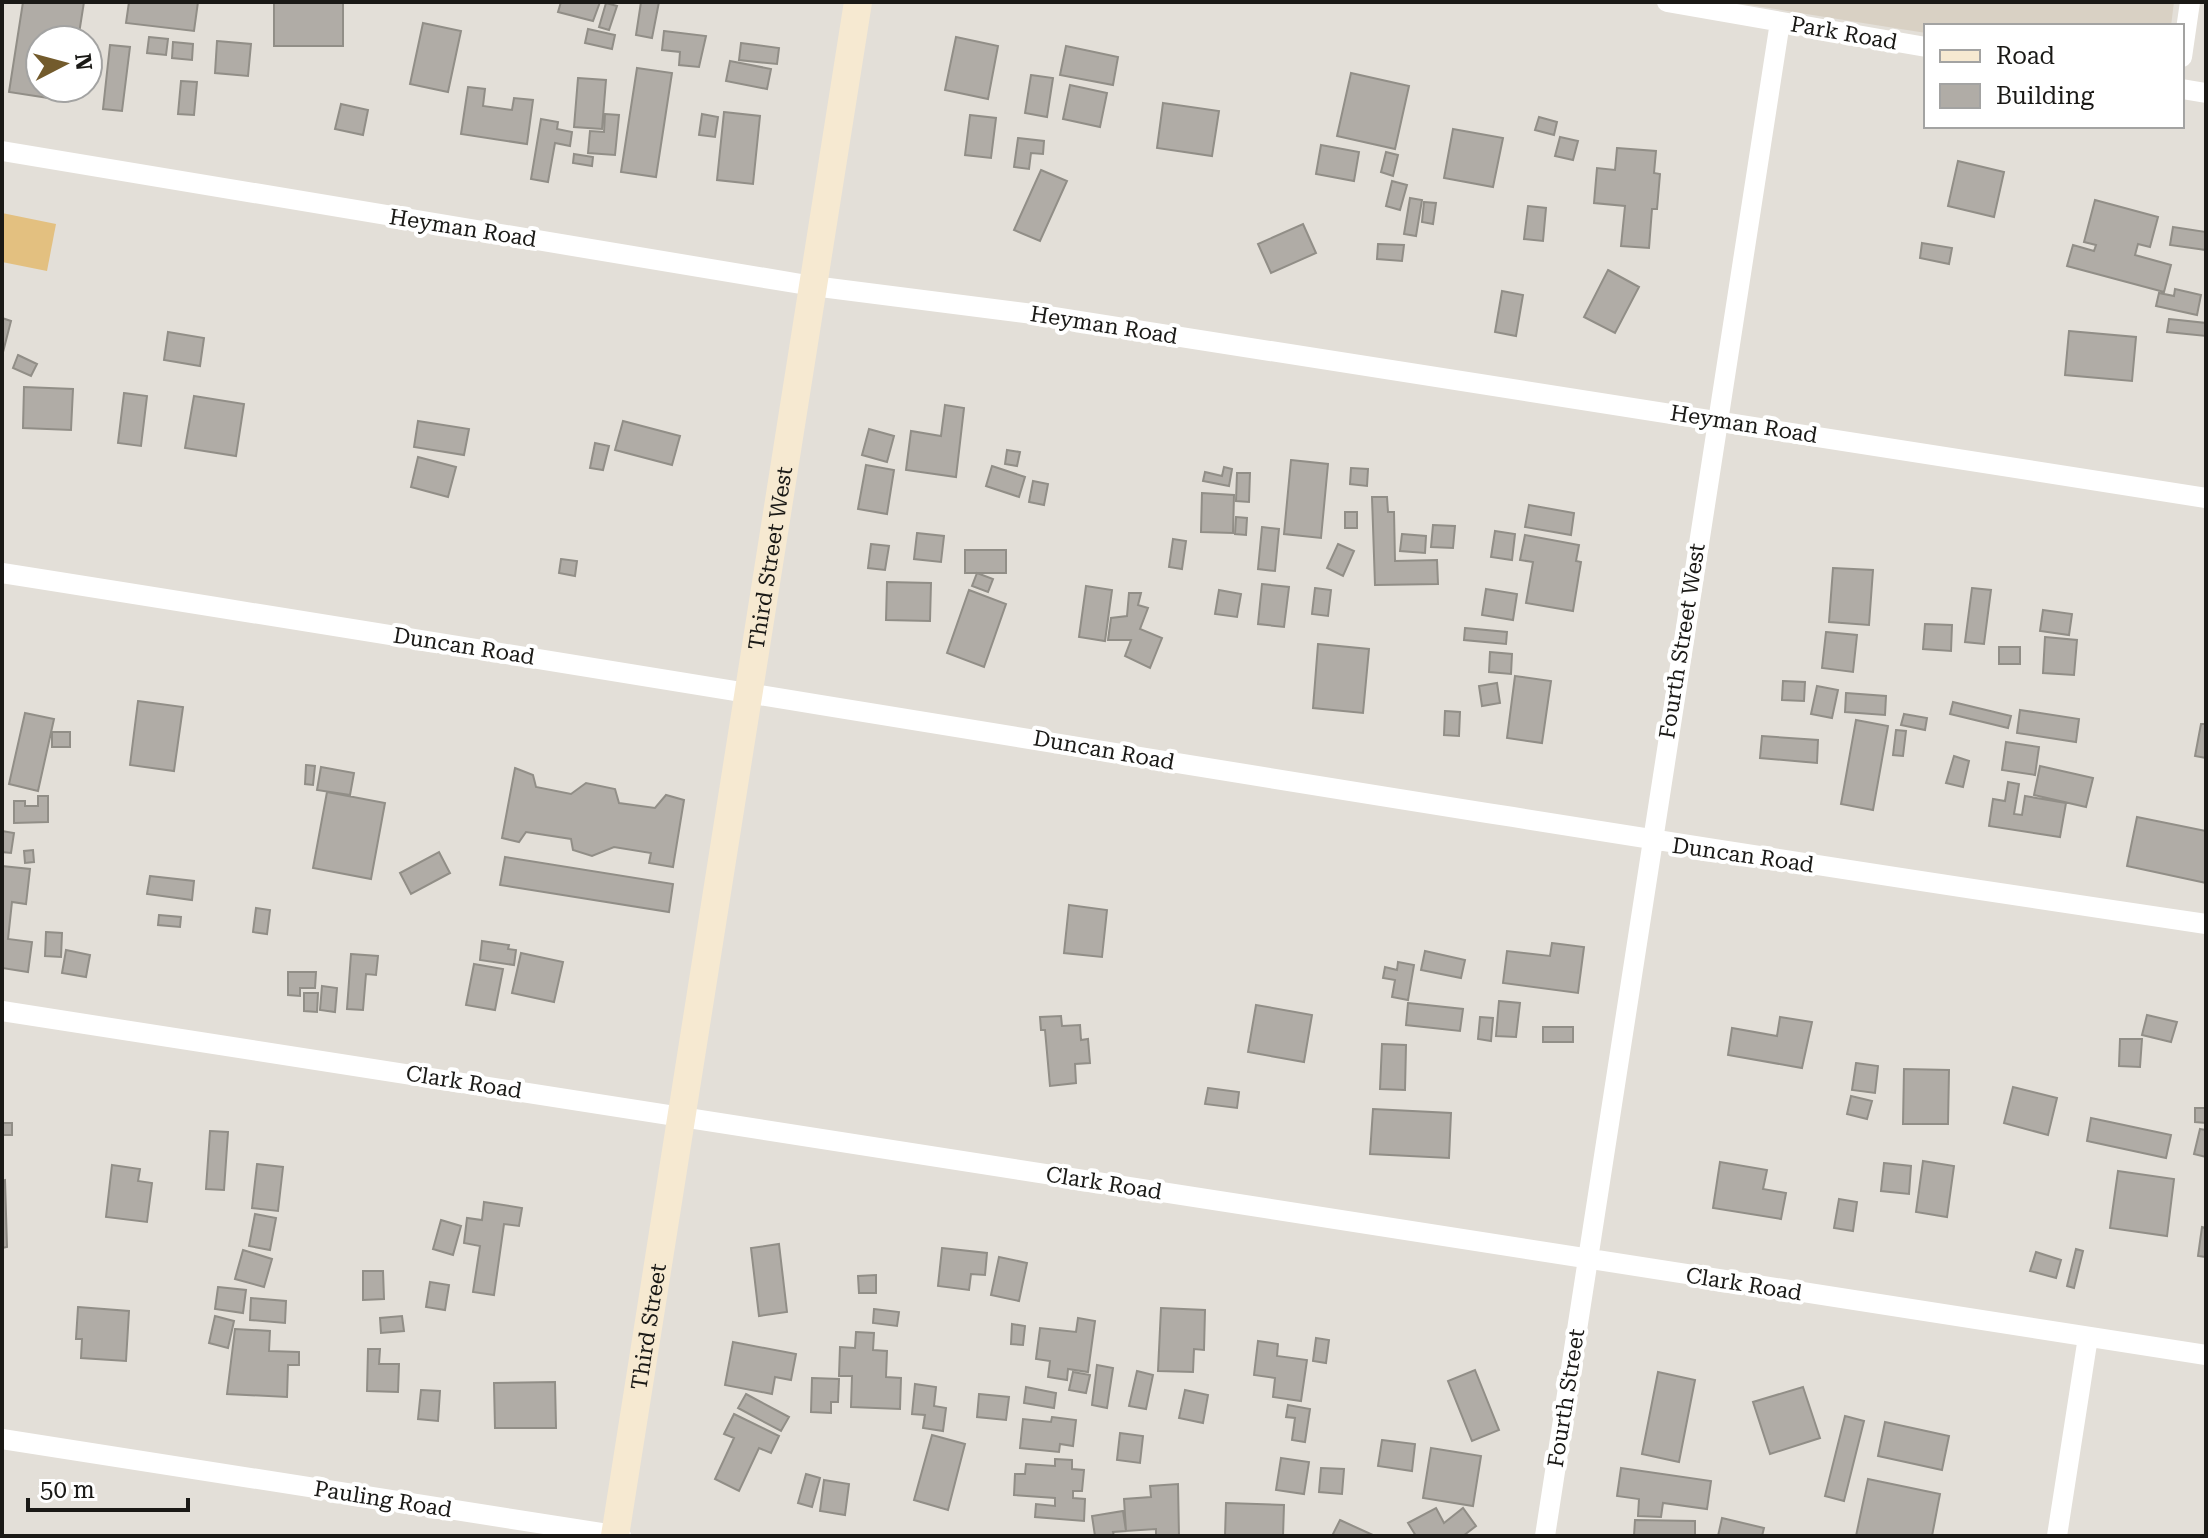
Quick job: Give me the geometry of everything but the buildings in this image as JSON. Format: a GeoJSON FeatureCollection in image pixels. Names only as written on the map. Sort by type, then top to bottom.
{"type":"FeatureCollection","features":[{"type":"Feature","properties":{"kind":"main road","name":"Third Street West"},"geometry":{"type":"LineString","coordinates":[[682,1115],[746,690],[858,2]]}},
{"type":"Feature","properties":{"kind":"main road","name":"Third Street"},"geometry":{"type":"LineString","coordinates":[[615,1536],[682,1115]]}},
{"type":"Feature","properties":{"kind":"street","name":"Park Road"},"geometry":{"type":"LineString","coordinates":[[1667,2],[1924,47]]}},
{"type":"Feature","properties":{"kind":"street"},"geometry":{"type":"LineString","coordinates":[[2184,43],[2190,2]]}},
{"type":"Feature","properties":{"kind":"street","name":"Fourth Street West"},"geometry":{"type":"LineString","coordinates":[[1586,1260],[1780,22]]}},
{"type":"Feature","properties":{"kind":"street"},"geometry":{"type":"LineString","coordinates":[[2184,89],[2206,93]]}},
{"type":"Feature","properties":{"kind":"street","name":"Heyman Road"},"geometry":{"type":"LineString","coordinates":[[2,151],[813,286],[1041,315],[2206,498]]}},
{"type":"Feature","properties":{"kind":"street","name":"Duncan Road"},"geometry":{"type":"LineString","coordinates":[[2,573],[746,690],[1651,842],[2206,924]]}},
{"type":"Feature","properties":{"kind":"street","name":"Clark Road"},"geometry":{"type":"LineString","coordinates":[[2,1011],[2206,1355]]}},
{"type":"Feature","properties":{"kind":"street","name":"Fourth Street"},"geometry":{"type":"LineString","coordinates":[[1545,1536],[1586,1260]]}},
{"type":"Feature","properties":{"kind":"street"},"geometry":{"type":"LineString","coordinates":[[2057,1536],[2088,1337]]}},
{"type":"Feature","properties":{"kind":"street","name":"Pauling Road"},"geometry":{"type":"LineString","coordinates":[[2,1439],[621,1536]]}},
{"type":"Feature","properties":{"kind":"shaded area"},"geometry":{"type":"Polygon","coordinates":[[[1731,2],[2174,2],[2171,24],[1924,24],[1924,33],[1731,2]]]}},
{"type":"Feature","properties":{"kind":"shaded area"},"geometry":{"type":"Polygon","coordinates":[[[2,213],[56,224],[47,271],[2,262],[2,213]]]}}]}
